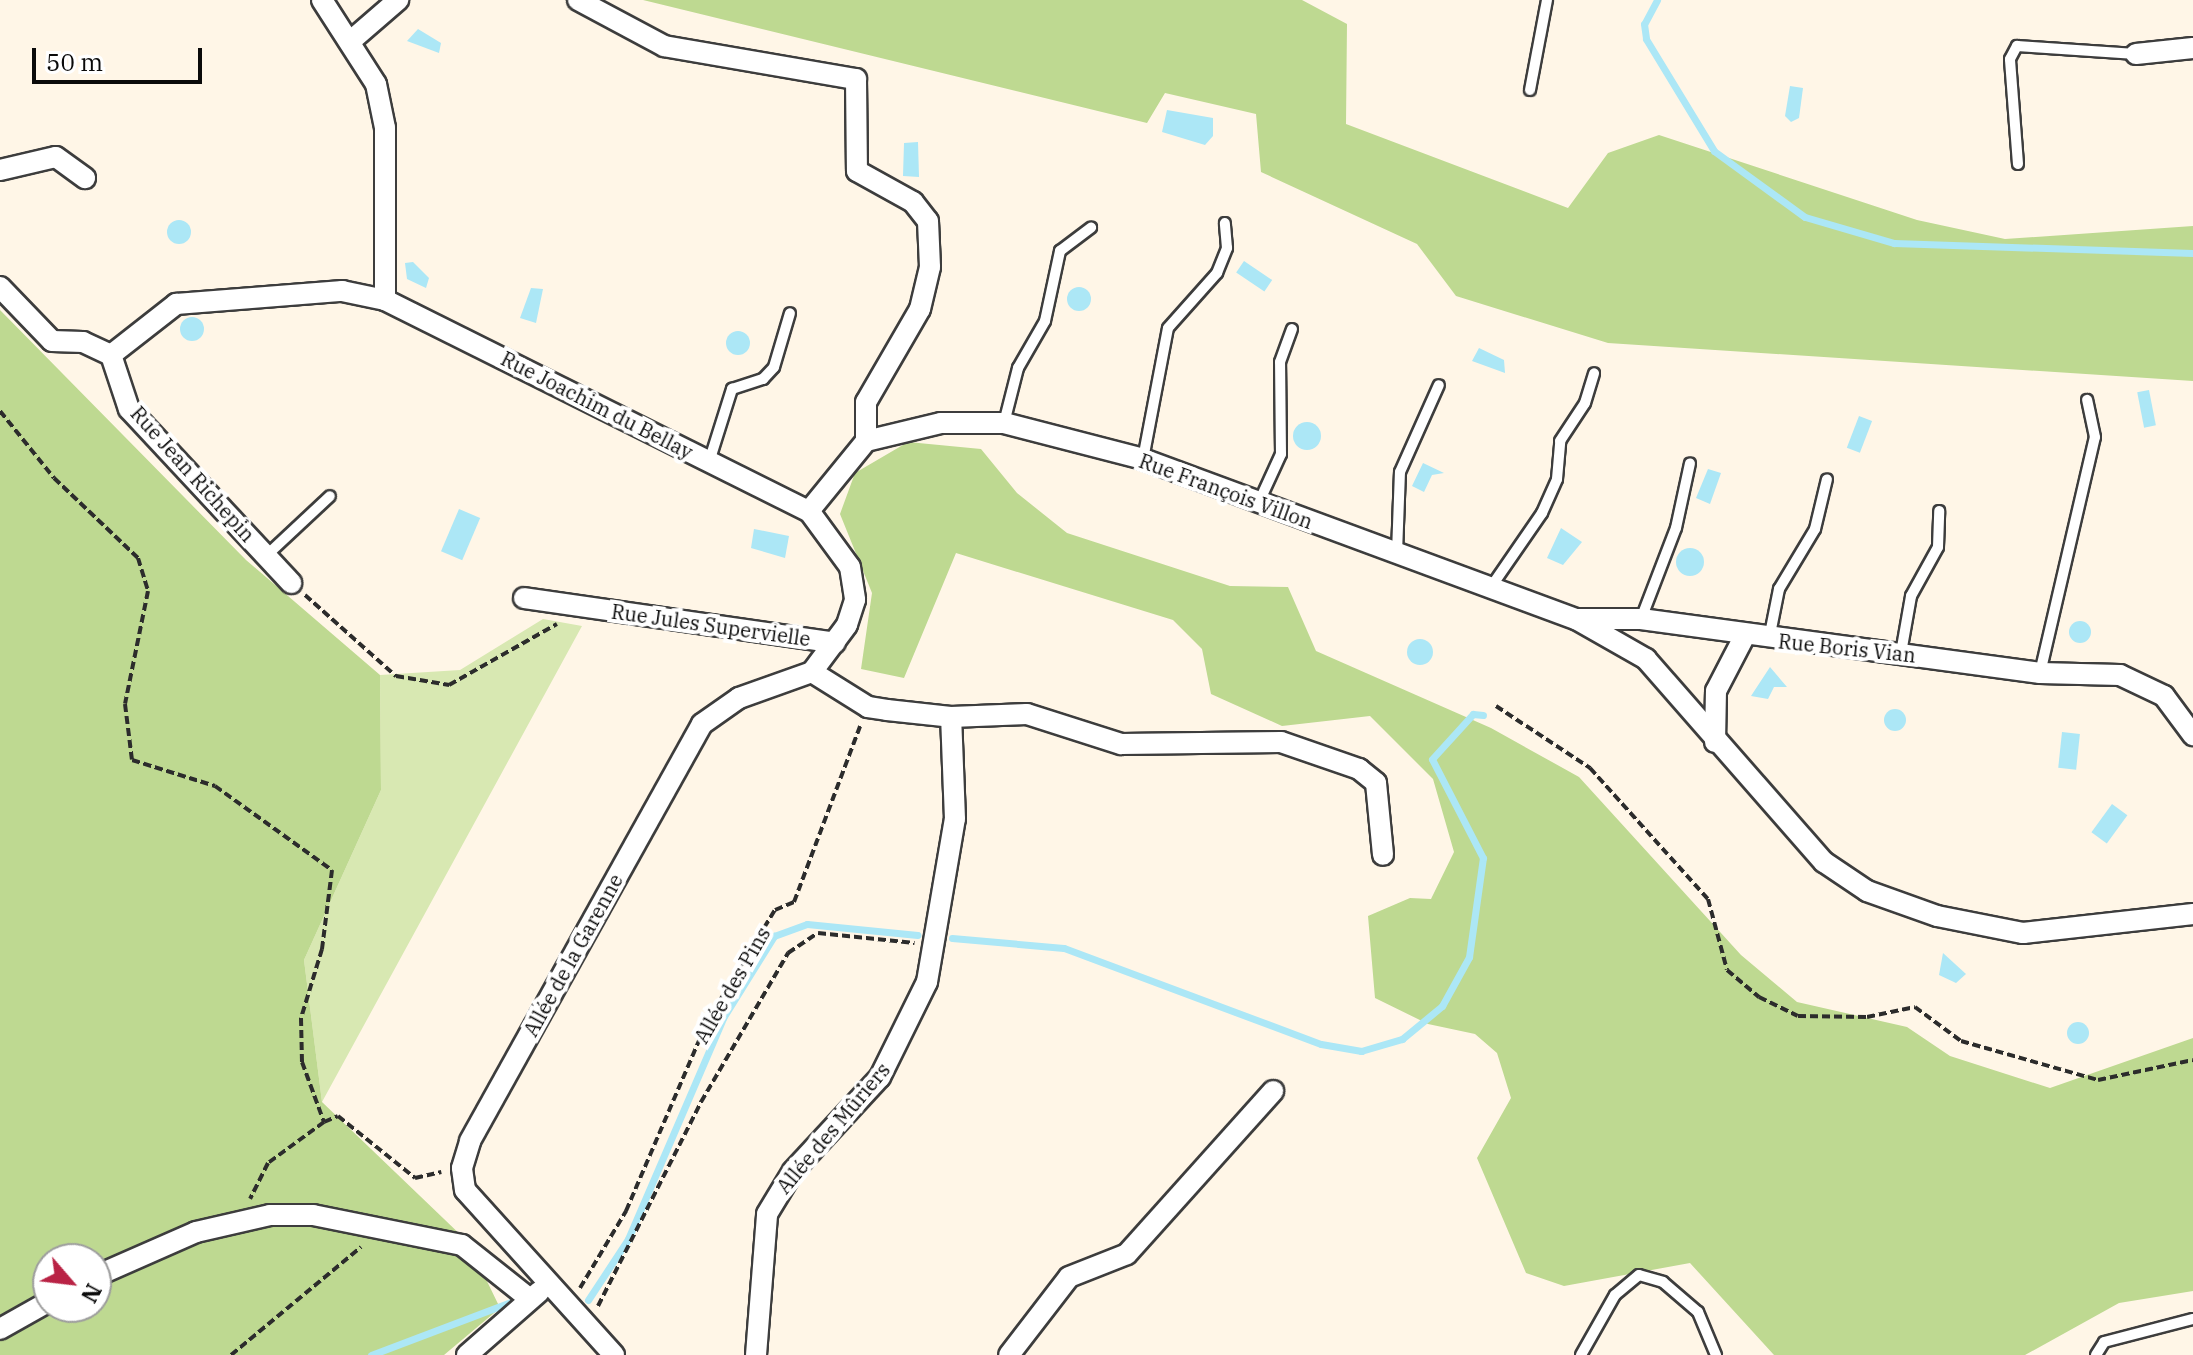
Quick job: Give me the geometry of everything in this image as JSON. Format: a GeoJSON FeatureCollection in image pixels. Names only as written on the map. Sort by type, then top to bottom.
{"type":"FeatureCollection","features":[{"type":"Feature","properties":{"kind":"street"},"geometry":{"type":"LineString","coordinates":[[322,0],[353,39],[376,84],[385,128],[385,300]]}},
{"type":"Feature","properties":{"kind":"street"},"geometry":{"type":"LineString","coordinates":[[353,39],[398,0]]}},
{"type":"Feature","properties":{"kind":"street"},"geometry":{"type":"LineString","coordinates":[[578,0],[664,46],[856,79],[857,171],[913,202],[928,221],[930,267],[920,309],[866,402],[866,441],[809,511],[850,567],[855,600],[835,643],[812,672],[868,707],[951,717],[1027,714],[1121,744],[1281,742],[1359,769],[1376,783],[1383,855]]}},
{"type":"Feature","properties":{"kind":"street"},"geometry":{"type":"LineString","coordinates":[[2136,54],[2193,48]]}},
{"type":"Feature","properties":{"kind":"street"},"geometry":{"type":"LineString","coordinates":[[0,170],[56,157],[85,178]]}},
{"type":"Feature","properties":{"kind":"street"},"geometry":{"type":"LineString","coordinates":[[0,287],[52,341],[83,342],[111,355]]}},
{"type":"Feature","properties":{"kind":"street","name":"Rue Joachim du Bellay"},"geometry":{"type":"LineString","coordinates":[[111,355],[176,304],[342,291],[385,300],[809,511]]}},
{"type":"Feature","properties":{"kind":"street","name":"Rue Jean Richepin"},"geometry":{"type":"LineString","coordinates":[[111,355],[129,409],[291,583]]}},
{"type":"Feature","properties":{"kind":"street","name":"Rue François Villon"},"geometry":{"type":"LineString","coordinates":[[866,441],[941,423],[1004,423],[1143,459],[1576,619],[1646,659],[1715,742],[1824,862],[1895,901],[2023,933],[2193,914]]}},
{"type":"Feature","properties":{"kind":"street","name":"Rue Jules Supervielle"},"geometry":{"type":"LineString","coordinates":[[524,598],[835,643]]}},
{"type":"Feature","properties":{"kind":"street","name":"Rue François Villon"},"geometry":{"type":"LineString","coordinates":[[1576,619],[1641,619]]}},
{"type":"Feature","properties":{"kind":"street","name":"Rue Boris Vian"},"geometry":{"type":"LineString","coordinates":[[1641,619],[1769,639],[1901,653],[2040,673],[2120,675],[2164,696],[2191,723]]}},
{"type":"Feature","properties":{"kind":"street"},"geometry":{"type":"LineString","coordinates":[[1715,742],[1716,691],[1745,635]]}},
{"type":"Feature","properties":{"kind":"street","name":"Allée de la Garenne"},"geometry":{"type":"LineString","coordinates":[[462,1168],[470,1141],[702,724],[739,698],[812,672]]}},
{"type":"Feature","properties":{"kind":"street","name":"Allée des Mûriers"},"geometry":{"type":"LineString","coordinates":[[756,1355],[767,1214],[793,1171],[880,1077],[907,1032],[935,945],[955,819],[951,717]]}},
{"type":"Feature","properties":{"kind":"street"},"geometry":{"type":"LineString","coordinates":[[1009,1355],[1069,1277],[1127,1254],[1273,1091]]}},
{"type":"Feature","properties":{"kind":"street"},"geometry":{"type":"LineString","coordinates":[[462,1168],[465,1190],[538,1293]]}},
{"type":"Feature","properties":{"kind":"street"},"geometry":{"type":"LineString","coordinates":[[112,1269],[196,1232],[245,1220],[313,1215],[386,1226],[462,1245],[538,1293],[562,1301],[614,1355]]}},
{"type":"Feature","properties":{"kind":"street"},"geometry":{"type":"LineString","coordinates":[[467,1355],[538,1293]]}},
{"type":"Feature","properties":{"kind":"street"},"geometry":{"type":"LineString","coordinates":[[0,1329],[32,1311]]}},
{"type":"Feature","properties":{"kind":"lane"},"geometry":{"type":"LineString","coordinates":[[1530,90],[1547,0]]}},
{"type":"Feature","properties":{"kind":"lane"},"geometry":{"type":"LineString","coordinates":[[2018,164],[2010,59],[2017,46],[2136,54]]}},
{"type":"Feature","properties":{"kind":"lane"},"geometry":{"type":"LineString","coordinates":[[1143,459],[1168,328],[1217,273],[1227,248],[1225,223]]}},
{"type":"Feature","properties":{"kind":"lane"},"geometry":{"type":"LineString","coordinates":[[1004,423],[1018,368],[1045,321],[1060,251],[1091,228]]}},
{"type":"Feature","properties":{"kind":"lane"},"geometry":{"type":"LineString","coordinates":[[709,462],[732,389],[747,378],[763,379],[774,367],[790,313]]}},
{"type":"Feature","properties":{"kind":"lane"},"geometry":{"type":"LineString","coordinates":[[1259,502],[1281,454],[1280,362],[1292,329]]}},
{"type":"Feature","properties":{"kind":"lane"},"geometry":{"type":"LineString","coordinates":[[1491,587],[1542,513],[1557,479],[1560,441],[1585,403],[1594,373]]}},
{"type":"Feature","properties":{"kind":"lane"},"geometry":{"type":"LineString","coordinates":[[1397,554],[1400,472],[1439,385]]}},
{"type":"Feature","properties":{"kind":"lane"},"geometry":{"type":"LineString","coordinates":[[2040,673],[2095,437],[2087,400]]}},
{"type":"Feature","properties":{"kind":"lane"},"geometry":{"type":"LineString","coordinates":[[1641,619],[1676,528],[1690,463]]}},
{"type":"Feature","properties":{"kind":"lane"},"geometry":{"type":"LineString","coordinates":[[1769,639],[1779,589],[1815,529],[1827,479]]}},
{"type":"Feature","properties":{"kind":"lane"},"geometry":{"type":"LineString","coordinates":[[267,555],[330,496]]}},
{"type":"Feature","properties":{"kind":"lane"},"geometry":{"type":"LineString","coordinates":[[1901,653],[1911,596],[1938,547],[1939,511]]}},
{"type":"Feature","properties":{"kind":"lane"},"geometry":{"type":"LineString","coordinates":[[1581,1355],[1615,1295],[1639,1275],[1663,1282],[1698,1312],[1716,1355]]}},
{"type":"Feature","properties":{"kind":"lane"},"geometry":{"type":"LineString","coordinates":[[2096,1355],[2104,1342],[2193,1319]]}},
{"type":"Feature","properties":{"kind":"path"},"geometry":{"type":"LineString","coordinates":[[0,411],[54,478],[138,558],[148,591],[125,704],[132,760],[215,786],[332,870],[322,949],[301,1018],[302,1062],[324,1122]]}},
{"type":"Feature","properties":{"kind":"path","name":"Rue Jules Supervielle"},"geometry":{"type":"LineString","coordinates":[[291,583],[396,676],[449,685],[587,607]]}},
{"type":"Feature","properties":{"kind":"path"},"geometry":{"type":"LineString","coordinates":[[1496,706],[1600,779],[1708,899],[1727,970],[1759,997],[1798,1016],[1867,1017],[1915,1007],[1961,1041],[2098,1080],[2193,1060]]}},
{"type":"Feature","properties":{"kind":"path","name":"Allée des Pins"},"geometry":{"type":"LineString","coordinates":[[562,1301],[589,1281],[626,1211],[708,1020],[775,910],[794,902],[868,707]]}},
{"type":"Feature","properties":{"kind":"path"},"geometry":{"type":"LineString","coordinates":[[580,1320],[603,1303],[701,1102],[788,953],[818,933],[935,945]]}},
{"type":"Feature","properties":{"kind":"path"},"geometry":{"type":"LineString","coordinates":[[245,1220],[255,1178],[324,1122],[338,1116],[415,1178],[462,1168]]}},
{"type":"Feature","properties":{"kind":"path"},"geometry":{"type":"LineString","coordinates":[[231,1355],[386,1226]]}},
{"type":"Feature","properties":{"kind":"green space"},"geometry":{"type":"Polygon","coordinates":[[[643,0],[1302,0],[1347,24],[1346,124],[1568,208],[1608,153],[1659,135],[1917,220],[2005,239],[2193,226],[2193,381],[1608,343],[1456,296],[1417,244],[1261,172],[1256,114],[1165,93],[1147,123],[643,0]]]}},
{"type":"Feature","properties":{"kind":"green space"},"geometry":{"type":"Polygon","coordinates":[[[0,310],[246,560],[380,675],[381,790],[304,960],[322,1102],[468,1242],[500,1308],[444,1355],[0,1355],[0,310]]]}},
{"type":"Feature","properties":{"kind":"green space"},"geometry":{"type":"Polygon","coordinates":[[[908,442],[981,449],[1017,493],[1067,533],[1230,586],[1288,587],[1316,651],[1491,728],[1579,777],[1741,955],[1797,1002],[1907,1027],[1950,1056],[2050,1088],[2193,1038],[2193,1291],[2119,1303],[2025,1355],[1774,1355],[1690,1263],[1564,1286],[1526,1273],[1477,1158],[1511,1098],[1497,1053],[1475,1034],[1428,1024],[1375,998],[1368,916],[1410,898],[1431,899],[1454,852],[1433,779],[1370,716],[1282,726],[1211,694],[1202,649],[1173,620],[956,553],[904,678],[861,669],[872,593],[840,514],[855,473],[908,442]]]}},
{"type":"Feature","properties":{"kind":"green space"},"geometry":{"type":"Polygon","coordinates":[[[543,619],[582,626],[322,1102],[304,960],[381,790],[380,675],[460,670],[543,619]]]}},
{"type":"Feature","properties":{"kind":"water"},"geometry":{"type":"Polygon","coordinates":[[[418,29],[441,43],[439,53],[407,41],[418,29]]]}},
{"type":"Feature","properties":{"kind":"water"},"geometry":{"type":"Polygon","coordinates":[[[1790,86],[1803,88],[1799,118],[1791,122],[1785,116],[1790,86]]]}},
{"type":"Feature","properties":{"kind":"water"},"geometry":{"type":"Polygon","coordinates":[[[1167,110],[1213,118],[1213,136],[1205,145],[1162,132],[1167,110]]]}},
{"type":"Feature","properties":{"kind":"water"},"geometry":{"type":"Polygon","coordinates":[[[918,142],[919,177],[903,176],[904,143],[918,142]]]}},
{"type":"Feature","properties":{"kind":"water"},"geometry":{"type":"Polygon","coordinates":[[[179,220],[188,223],[191,232],[188,241],[179,244],[170,241],[167,232],[170,223],[179,220]]]}},
{"type":"Feature","properties":{"kind":"water"},"geometry":{"type":"Polygon","coordinates":[[[1244,261],[1272,280],[1264,292],[1236,273],[1244,261]]]}},
{"type":"Feature","properties":{"kind":"water"},"geometry":{"type":"Polygon","coordinates":[[[413,262],[429,278],[426,288],[407,279],[405,263],[413,262]]]}},
{"type":"Feature","properties":{"kind":"water"},"geometry":{"type":"Polygon","coordinates":[[[1079,287],[1088,290],[1091,299],[1088,308],[1079,311],[1070,308],[1067,299],[1070,290],[1079,287]]]}},
{"type":"Feature","properties":{"kind":"water"},"geometry":{"type":"Polygon","coordinates":[[[531,288],[543,289],[536,323],[520,318],[531,288]]]}},
{"type":"Feature","properties":{"kind":"water"},"geometry":{"type":"Polygon","coordinates":[[[192,317],[201,320],[204,329],[201,338],[192,341],[183,338],[180,329],[183,320],[192,317]]]}},
{"type":"Feature","properties":{"kind":"water"},"geometry":{"type":"Polygon","coordinates":[[[738,331],[749,338],[750,343],[743,354],[738,355],[727,348],[726,343],[733,332],[738,331]]]}},
{"type":"Feature","properties":{"kind":"water"},"geometry":{"type":"Polygon","coordinates":[[[1479,348],[1504,360],[1505,373],[1472,361],[1479,348]]]}},
{"type":"Feature","properties":{"kind":"water"},"geometry":{"type":"Polygon","coordinates":[[[2149,390],[2156,425],[2144,428],[2137,392],[2149,390]]]}},
{"type":"Feature","properties":{"kind":"water"},"geometry":{"type":"Polygon","coordinates":[[[1859,416],[1872,421],[1860,453],[1847,448],[1859,416]]]}},
{"type":"Feature","properties":{"kind":"water"},"geometry":{"type":"Polygon","coordinates":[[[1307,422],[1317,426],[1321,436],[1317,446],[1307,450],[1297,446],[1293,436],[1297,426],[1307,422]]]}},
{"type":"Feature","properties":{"kind":"water"},"geometry":{"type":"Polygon","coordinates":[[[1423,463],[1444,473],[1432,475],[1424,492],[1412,486],[1423,463]]]}},
{"type":"Feature","properties":{"kind":"water"},"geometry":{"type":"Polygon","coordinates":[[[1708,469],[1721,473],[1710,504],[1696,498],[1708,469]]]}},
{"type":"Feature","properties":{"kind":"water"},"geometry":{"type":"Polygon","coordinates":[[[459,509],[480,518],[462,560],[441,551],[459,509]]]}},
{"type":"Feature","properties":{"kind":"water"},"geometry":{"type":"Polygon","coordinates":[[[1561,528],[1582,542],[1563,565],[1547,558],[1561,528]]]}},
{"type":"Feature","properties":{"kind":"water"},"geometry":{"type":"Polygon","coordinates":[[[754,529],[789,536],[785,558],[751,548],[754,529]]]}},
{"type":"Feature","properties":{"kind":"water"},"geometry":{"type":"Polygon","coordinates":[[[1690,548],[1700,552],[1704,562],[1700,572],[1690,576],[1680,572],[1676,562],[1680,552],[1690,548]]]}},
{"type":"Feature","properties":{"kind":"water"},"geometry":{"type":"Polygon","coordinates":[[[2076,621],[2084,621],[2091,632],[2084,643],[2076,643],[2069,636],[2069,628],[2076,621]]]}},
{"type":"Feature","properties":{"kind":"water"},"geometry":{"type":"Polygon","coordinates":[[[1420,639],[1429,643],[1433,652],[1429,661],[1420,665],[1411,661],[1407,652],[1411,643],[1420,639]]]}},
{"type":"Feature","properties":{"kind":"water"},"geometry":{"type":"Polygon","coordinates":[[[1770,667],[1787,687],[1774,687],[1768,699],[1751,696],[1770,667]]]}},
{"type":"Feature","properties":{"kind":"water"},"geometry":{"type":"Polygon","coordinates":[[[1891,709],[1899,709],[1906,720],[1899,731],[1891,731],[1884,724],[1884,716],[1891,709]]]}},
{"type":"Feature","properties":{"kind":"water"},"geometry":{"type":"Polygon","coordinates":[[[2062,732],[2080,734],[2076,770],[2058,768],[2062,732]]]}},
{"type":"Feature","properties":{"kind":"water"},"geometry":{"type":"Polygon","coordinates":[[[2112,804],[2127,815],[2107,843],[2091,832],[2112,804]]]}},
{"type":"Feature","properties":{"kind":"water"},"geometry":{"type":"Polygon","coordinates":[[[1943,953],[1966,974],[1956,983],[1939,975],[1943,953]]]}},
{"type":"Feature","properties":{"kind":"water"},"geometry":{"type":"Polygon","coordinates":[[[2078,1022],[2086,1025],[2089,1033],[2086,1041],[2078,1044],[2070,1041],[2067,1033],[2070,1025],[2078,1022]]]}},
{"type":"Feature","properties":{"kind":"waterway"},"geometry":{"type":"LineString","coordinates":[[1657,0],[1644,24],[1646,39],[1714,151],[1805,217],[1894,243],[2193,253]]}},
{"type":"Feature","properties":{"kind":"waterway"},"geometry":{"type":"LineString","coordinates":[[952,938],[1064,948],[1321,1044],[1361,1051],[1402,1039],[1442,1006],[1469,957],[1483,858],[1432,759],[1473,714],[1483,715]]}},
{"type":"Feature","properties":{"kind":"waterway"},"geometry":{"type":"LineString","coordinates":[[588,1300],[628,1239],[723,1018],[774,936],[807,924],[917,935]]}},
{"type":"Feature","properties":{"kind":"waterway"},"geometry":{"type":"LineString","coordinates":[[371,1355],[516,1300]]}}]}
